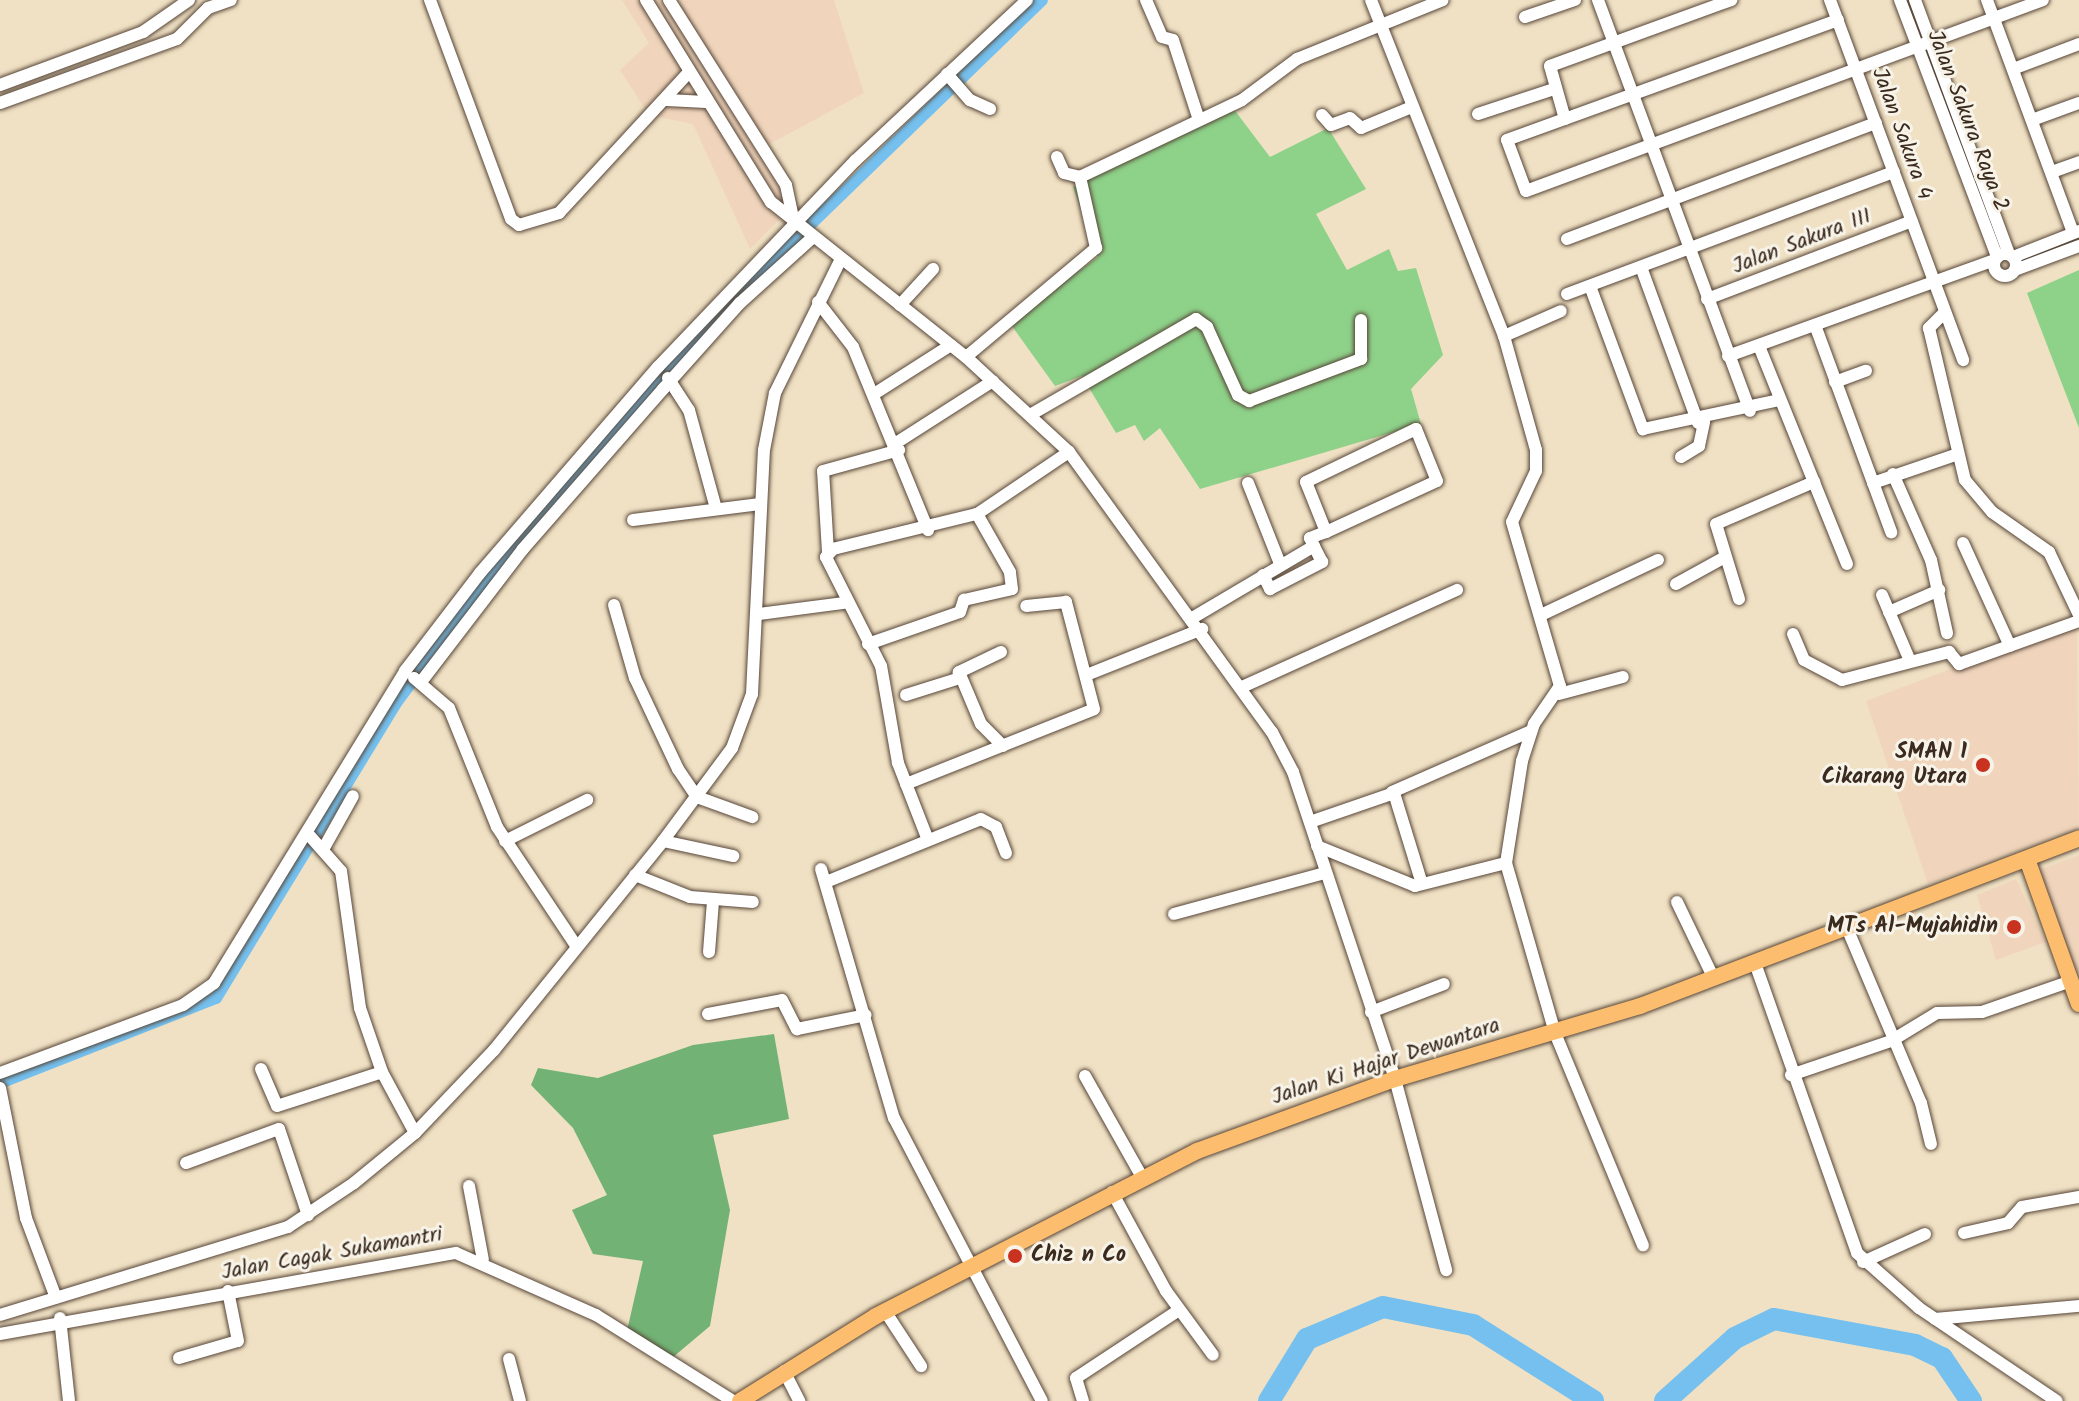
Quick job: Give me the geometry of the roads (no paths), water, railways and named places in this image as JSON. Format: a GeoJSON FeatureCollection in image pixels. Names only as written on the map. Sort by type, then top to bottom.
{"type":"FeatureCollection","features":[{"type":"Feature","properties":{"kind":"main road","name":"Jalan Ki Hajar Dewantara"},"geometry":{"type":"LineString","coordinates":[[740,1401],[885,1311],[1142,1177],[1395,1079],[1555,1033],[1714,979],[2079,838]]}},
{"type":"Feature","properties":{"kind":"main road"},"geometry":{"type":"LineString","coordinates":[[2027,859],[2079,1004]]}},
{"type":"Feature","properties":{"kind":"street"},"geometry":{"type":"LineString","coordinates":[[0,85],[143,32],[189,0]]}},
{"type":"Feature","properties":{"kind":"street"},"geometry":{"type":"LineString","coordinates":[[0,103],[177,39],[208,8],[231,0]]}},
{"type":"Feature","properties":{"kind":"street"},"geometry":{"type":"LineString","coordinates":[[430,0],[515,223],[559,213],[667,100],[689,72]]}},
{"type":"Feature","properties":{"kind":"street"},"geometry":{"type":"LineString","coordinates":[[646,0],[706,102],[771,202],[840,261],[966,357],[1069,452],[1198,623],[1242,687],[1284,754],[1310,822],[1395,1079],[1446,1270]]}},
{"type":"Feature","properties":{"kind":"street"},"geometry":{"type":"LineString","coordinates":[[669,0],[786,185],[803,227]]}},
{"type":"Feature","properties":{"kind":"street"},"geometry":{"type":"LineString","coordinates":[[317,840],[413,677],[518,543],[665,374],[948,76],[1027,0]]}},
{"type":"Feature","properties":{"kind":"street"},"geometry":{"type":"LineString","coordinates":[[1146,0],[1162,37],[1173,40],[1199,120]]}},
{"type":"Feature","properties":{"kind":"street"},"geometry":{"type":"LineString","coordinates":[[1371,0],[1504,336],[1538,465],[1512,522],[1543,614],[1559,694]]}},
{"type":"Feature","properties":{"kind":"street"},"geometry":{"type":"LineString","coordinates":[[1057,157],[1064,173],[1080,177],[1242,100],[1297,59],[1380,22],[1443,0]]}},
{"type":"Feature","properties":{"kind":"street"},"geometry":{"type":"LineString","coordinates":[[1525,17],[1575,0]]}},
{"type":"Feature","properties":{"kind":"street"},"geometry":{"type":"LineString","coordinates":[[1598,0],[1750,411]]}},
{"type":"Feature","properties":{"kind":"street"},"geometry":{"type":"LineString","coordinates":[[1565,119],[1548,67],[1731,0]]}},
{"type":"Feature","properties":{"kind":"street","name":"Jalan Sakura 4"},"geometry":{"type":"LineString","coordinates":[[1830,0],[1963,360]]}},
{"type":"Feature","properties":{"kind":"street","name":"Jalan Sakura Raya 2"},"geometry":{"type":"LineString","coordinates":[[1900,0],[2006,260]]}},
{"type":"Feature","properties":{"kind":"street","name":"Jalan Sakura Raya 2"},"geometry":{"type":"LineString","coordinates":[[1915,0],[2006,260]]}},
{"type":"Feature","properties":{"kind":"street"},"geometry":{"type":"LineString","coordinates":[[1728,356],[1934,282],[2006,260],[2076,232],[1987,0]]}},
{"type":"Feature","properties":{"kind":"street"},"geometry":{"type":"LineString","coordinates":[[1838,20],[1507,140],[1526,191],[2043,0]]}},
{"type":"Feature","properties":{"kind":"street"},"geometry":{"type":"LineString","coordinates":[[676,52],[695,38]]}},
{"type":"Feature","properties":{"kind":"street"},"geometry":{"type":"LineString","coordinates":[[2013,69],[2079,44]]}},
{"type":"Feature","properties":{"kind":"street"},"geometry":{"type":"LineString","coordinates":[[948,76],[960,89],[990,109]]}},
{"type":"Feature","properties":{"kind":"street"},"geometry":{"type":"LineString","coordinates":[[1478,114],[1554,89]]}},
{"type":"Feature","properties":{"kind":"street"},"geometry":{"type":"LineString","coordinates":[[667,100],[706,102]]}},
{"type":"Feature","properties":{"kind":"street"},"geometry":{"type":"LineString","coordinates":[[2032,120],[2079,103]]}},
{"type":"Feature","properties":{"kind":"street"},"geometry":{"type":"LineString","coordinates":[[1322,115],[1331,125],[1350,118],[1361,128],[1412,107]]}},
{"type":"Feature","properties":{"kind":"street"},"geometry":{"type":"LineString","coordinates":[[1567,239],[1671,197],[1876,123]]}},
{"type":"Feature","properties":{"kind":"street"},"geometry":{"type":"LineString","coordinates":[[741,155],[761,145]]}},
{"type":"Feature","properties":{"kind":"street"},"geometry":{"type":"LineString","coordinates":[[2052,172],[2079,162]]}},
{"type":"Feature","properties":{"kind":"street"},"geometry":{"type":"LineString","coordinates":[[1567,294],[1894,172]]}},
{"type":"Feature","properties":{"kind":"street"},"geometry":{"type":"LineString","coordinates":[[966,357],[1096,248],[1080,177]]}},
{"type":"Feature","properties":{"kind":"street","name":"Jalan Sakura III"},"geometry":{"type":"LineString","coordinates":[[1707,299],[1912,221]]}},
{"type":"Feature","properties":{"kind":"street"},"geometry":{"type":"LineString","coordinates":[[413,677],[518,543],[665,374],[740,303],[803,227]]}},
{"type":"Feature","properties":{"kind":"street"},"geometry":{"type":"LineString","coordinates":[[2006,260],[2079,246]]}},
{"type":"Feature","properties":{"kind":"street"},"geometry":{"type":"LineString","coordinates":[[0,1315],[308,1215],[415,1133],[577,947],[663,841],[697,797],[741,730],[759,614],[760,504],[775,393],[823,307],[840,261]]}},
{"type":"Feature","properties":{"kind":"street"},"geometry":{"type":"LineString","coordinates":[[1641,267],[1701,422],[1696,450],[1681,457]]}},
{"type":"Feature","properties":{"kind":"street"},"geometry":{"type":"LineString","coordinates":[[900,305],[933,269]]}},
{"type":"Feature","properties":{"kind":"street"},"geometry":{"type":"LineString","coordinates":[[1590,286],[1643,429],[1701,422],[1750,411],[1780,400]]}},
{"type":"Feature","properties":{"kind":"street"},"geometry":{"type":"LineString","coordinates":[[823,307],[874,394],[898,447],[928,530]]}},
{"type":"Feature","properties":{"kind":"street"},"geometry":{"type":"LineString","coordinates":[[1504,336],[1561,311]]}},
{"type":"Feature","properties":{"kind":"street"},"geometry":{"type":"LineString","coordinates":[[1793,634],[1804,660],[1842,680],[1949,652],[1959,664],[2079,618],[2049,552],[1976,499],[1958,454],[1929,328],[1945,312]]}},
{"type":"Feature","properties":{"kind":"street"},"geometry":{"type":"LineString","coordinates":[[1030,415],[1196,319],[1207,327],[1238,395],[1249,401],[1361,359],[1361,320]]}},
{"type":"Feature","properties":{"kind":"street"},"geometry":{"type":"LineString","coordinates":[[1815,325],[1891,532]]}},
{"type":"Feature","properties":{"kind":"street"},"geometry":{"type":"LineString","coordinates":[[874,394],[951,345]]}},
{"type":"Feature","properties":{"kind":"street"},"geometry":{"type":"LineString","coordinates":[[1759,346],[1847,564]]}},
{"type":"Feature","properties":{"kind":"street"},"geometry":{"type":"LineString","coordinates":[[1835,382],[1866,371]]}},
{"type":"Feature","properties":{"kind":"street"},"geometry":{"type":"LineString","coordinates":[[665,374],[689,410],[715,505]]}},
{"type":"Feature","properties":{"kind":"street"},"geometry":{"type":"LineString","coordinates":[[928,840],[906,784],[881,666],[844,603],[828,552],[823,471],[898,447],[993,381]]}},
{"type":"Feature","properties":{"kind":"street"},"geometry":{"type":"LineString","coordinates":[[1263,575],[1270,589],[1322,562],[1310,538],[1326,532],[1437,481],[1416,429],[1306,482],[1326,532]]}},
{"type":"Feature","properties":{"kind":"street"},"geometry":{"type":"LineString","coordinates":[[828,552],[928,530],[977,514],[1069,452]]}},
{"type":"Feature","properties":{"kind":"street"},"geometry":{"type":"LineString","coordinates":[[1873,483],[1958,454]]}},
{"type":"Feature","properties":{"kind":"street"},"geometry":{"type":"LineString","coordinates":[[1893,474],[1939,590],[1947,633]]}},
{"type":"Feature","properties":{"kind":"street"},"geometry":{"type":"LineString","coordinates":[[1739,599],[1716,524],[1814,482]]}},
{"type":"Feature","properties":{"kind":"street"},"geometry":{"type":"LineString","coordinates":[[1248,483],[1280,564]]}},
{"type":"Feature","properties":{"kind":"street"},"geometry":{"type":"LineString","coordinates":[[633,520],[715,505],[760,504]]}},
{"type":"Feature","properties":{"kind":"street"},"geometry":{"type":"LineString","coordinates":[[868,644],[960,612],[964,600],[1012,589],[1010,572],[977,514]]}},
{"type":"Feature","properties":{"kind":"street"},"geometry":{"type":"LineString","coordinates":[[1963,543],[2010,646]]}},
{"type":"Feature","properties":{"kind":"street"},"geometry":{"type":"LineString","coordinates":[[1089,674],[1198,623],[1263,575],[1314,546]]}},
{"type":"Feature","properties":{"kind":"street"},"geometry":{"type":"LineString","coordinates":[[1676,584],[1725,557]]}},
{"type":"Feature","properties":{"kind":"street"},"geometry":{"type":"LineString","coordinates":[[1543,614],[1658,560]]}},
{"type":"Feature","properties":{"kind":"street"},"geometry":{"type":"LineString","coordinates":[[1242,687],[1457,590]]}},
{"type":"Feature","properties":{"kind":"street"},"geometry":{"type":"LineString","coordinates":[[1889,612],[1939,590]]}},
{"type":"Feature","properties":{"kind":"street"},"geometry":{"type":"LineString","coordinates":[[1882,595],[1910,661]]}},
{"type":"Feature","properties":{"kind":"street"},"geometry":{"type":"LineString","coordinates":[[906,784],[1092,711],[1089,674],[1064,599],[1026,606]]}},
{"type":"Feature","properties":{"kind":"street"},"geometry":{"type":"LineString","coordinates":[[759,614],[844,603]]}},
{"type":"Feature","properties":{"kind":"street"},"geometry":{"type":"LineString","coordinates":[[614,605],[651,718],[697,797],[752,817]]}},
{"type":"Feature","properties":{"kind":"street"},"geometry":{"type":"LineString","coordinates":[[1001,652],[963,664],[960,678],[981,724],[1003,746]]}},
{"type":"Feature","properties":{"kind":"street"},"geometry":{"type":"LineString","coordinates":[[413,677],[449,708],[465,762],[505,841],[577,947]]}},
{"type":"Feature","properties":{"kind":"street"},"geometry":{"type":"LineString","coordinates":[[1623,677],[1559,694],[1531,731],[1509,811],[1506,863],[1555,1033],[1643,1245]]}},
{"type":"Feature","properties":{"kind":"street"},"geometry":{"type":"LineString","coordinates":[[906,695],[960,678]]}},
{"type":"Feature","properties":{"kind":"street"},"geometry":{"type":"LineString","coordinates":[[1310,822],[1392,792],[1531,731]]}},
{"type":"Feature","properties":{"kind":"street"},"geometry":{"type":"LineString","coordinates":[[1392,792],[1411,829],[1422,884]]}},
{"type":"Feature","properties":{"kind":"street"},"geometry":{"type":"LineString","coordinates":[[0,1073],[200,997],[223,973],[317,840],[353,796]]}},
{"type":"Feature","properties":{"kind":"street"},"geometry":{"type":"LineString","coordinates":[[505,841],[587,800]]}},
{"type":"Feature","properties":{"kind":"street"},"geometry":{"type":"LineString","coordinates":[[826,882],[986,819],[1006,853]]}},
{"type":"Feature","properties":{"kind":"street"},"geometry":{"type":"LineString","coordinates":[[317,840],[341,871],[360,1008],[382,1072],[415,1133]]}},
{"type":"Feature","properties":{"kind":"street"},"geometry":{"type":"LineString","coordinates":[[663,841],[733,856]]}},
{"type":"Feature","properties":{"kind":"street"},"geometry":{"type":"LineString","coordinates":[[1317,846],[1422,884],[1506,863]]}},
{"type":"Feature","properties":{"kind":"street"},"geometry":{"type":"LineString","coordinates":[[821,869],[894,1118],[1042,1401]]}},
{"type":"Feature","properties":{"kind":"street"},"geometry":{"type":"LineString","coordinates":[[1174,914],[1325,873]]}},
{"type":"Feature","properties":{"kind":"street"},"geometry":{"type":"LineString","coordinates":[[635,875],[713,901],[753,902]]}},
{"type":"Feature","properties":{"kind":"street"},"geometry":{"type":"LineString","coordinates":[[709,952],[713,901]]}},
{"type":"Feature","properties":{"kind":"street"},"geometry":{"type":"LineString","coordinates":[[1677,902],[1714,979]]}},
{"type":"Feature","properties":{"kind":"street"},"geometry":{"type":"LineString","coordinates":[[1847,928],[1891,1041],[1921,1103],[1931,1144]]}},
{"type":"Feature","properties":{"kind":"street"},"geometry":{"type":"LineString","coordinates":[[1755,963],[1791,1075],[1863,1262],[1935,1319],[2057,1401]]}},
{"type":"Feature","properties":{"kind":"street"},"geometry":{"type":"LineString","coordinates":[[1791,1075],[1891,1041],[1937,1013],[1982,1012],[2071,981]]}},
{"type":"Feature","properties":{"kind":"street"},"geometry":{"type":"LineString","coordinates":[[1371,1012],[1444,984]]}},
{"type":"Feature","properties":{"kind":"street"},"geometry":{"type":"LineString","coordinates":[[708,1014],[782,1000],[797,1029],[866,1015]]}},
{"type":"Feature","properties":{"kind":"street"},"geometry":{"type":"LineString","coordinates":[[261,1069],[277,1106],[382,1072]]}},
{"type":"Feature","properties":{"kind":"street"},"geometry":{"type":"LineString","coordinates":[[1085,1076],[1142,1177]]}},
{"type":"Feature","properties":{"kind":"street"},"geometry":{"type":"LineString","coordinates":[[0,1089],[26,1218],[56,1298]]}},
{"type":"Feature","properties":{"kind":"street"},"geometry":{"type":"LineString","coordinates":[[186,1163],[279,1129],[308,1215]]}},
{"type":"Feature","properties":{"kind":"street"},"geometry":{"type":"LineString","coordinates":[[469,1186],[483,1260]]}},
{"type":"Feature","properties":{"kind":"street"},"geometry":{"type":"LineString","coordinates":[[1112,1192],[1179,1310],[1213,1355]]}},
{"type":"Feature","properties":{"kind":"street"},"geometry":{"type":"LineString","coordinates":[[1964,1233],[2008,1223],[2022,1207],[2079,1197]]}},
{"type":"Feature","properties":{"kind":"street"},"geometry":{"type":"LineString","coordinates":[[1863,1262],[1925,1234]]}},
{"type":"Feature","properties":{"kind":"street","name":"Jalan Cagak Sukamantri"},"geometry":{"type":"LineString","coordinates":[[0,1334],[60,1318],[438,1253],[483,1260],[596,1315],[733,1401]]}},
{"type":"Feature","properties":{"kind":"street"},"geometry":{"type":"LineString","coordinates":[[179,1358],[238,1341],[228,1291]]}},
{"type":"Feature","properties":{"kind":"street"},"geometry":{"type":"LineString","coordinates":[[1935,1319],[2079,1306]]}},
{"type":"Feature","properties":{"kind":"street"},"geometry":{"type":"LineString","coordinates":[[1083,1401],[1076,1378],[1179,1310]]}},
{"type":"Feature","properties":{"kind":"street"},"geometry":{"type":"LineString","coordinates":[[885,1311],[921,1366]]}},
{"type":"Feature","properties":{"kind":"street"},"geometry":{"type":"LineString","coordinates":[[60,1318],[69,1401]]}},
{"type":"Feature","properties":{"kind":"street"},"geometry":{"type":"LineString","coordinates":[[509,1359],[520,1401]]}},
{"type":"Feature","properties":{"kind":"street"},"geometry":{"type":"LineString","coordinates":[[784,1371],[799,1401]]}},
{"type":"Feature","properties":{"kind":"waterway"},"geometry":{"type":"LineString","coordinates":[[0,1083],[216,998],[396,703],[503,560],[718,314],[1042,0]]}},
{"type":"Feature","properties":{"kind":"waterway"},"geometry":{"type":"LineString","coordinates":[[1269,1401],[1307,1339],[1383,1307],[1473,1325],[1593,1401]]}},
{"type":"Feature","properties":{"kind":"waterway"},"geometry":{"type":"LineString","coordinates":[[1665,1401],[1735,1338],[1774,1319],[1915,1345],[1942,1358],[1971,1401]]}},
{"type":"Feature","properties":{"kind":"place","name":"SMAN 1 Cikarang Utara"},"geometry":{"type":"Point","coordinates":[1983,765]}},
{"type":"Feature","properties":{"kind":"place","name":"MTs Al-Mujahidin"},"geometry":{"type":"Point","coordinates":[2014,927]}},
{"type":"Feature","properties":{"kind":"place","name":"Chiz n Co"},"geometry":{"type":"Point","coordinates":[1015,1256]}}]}
